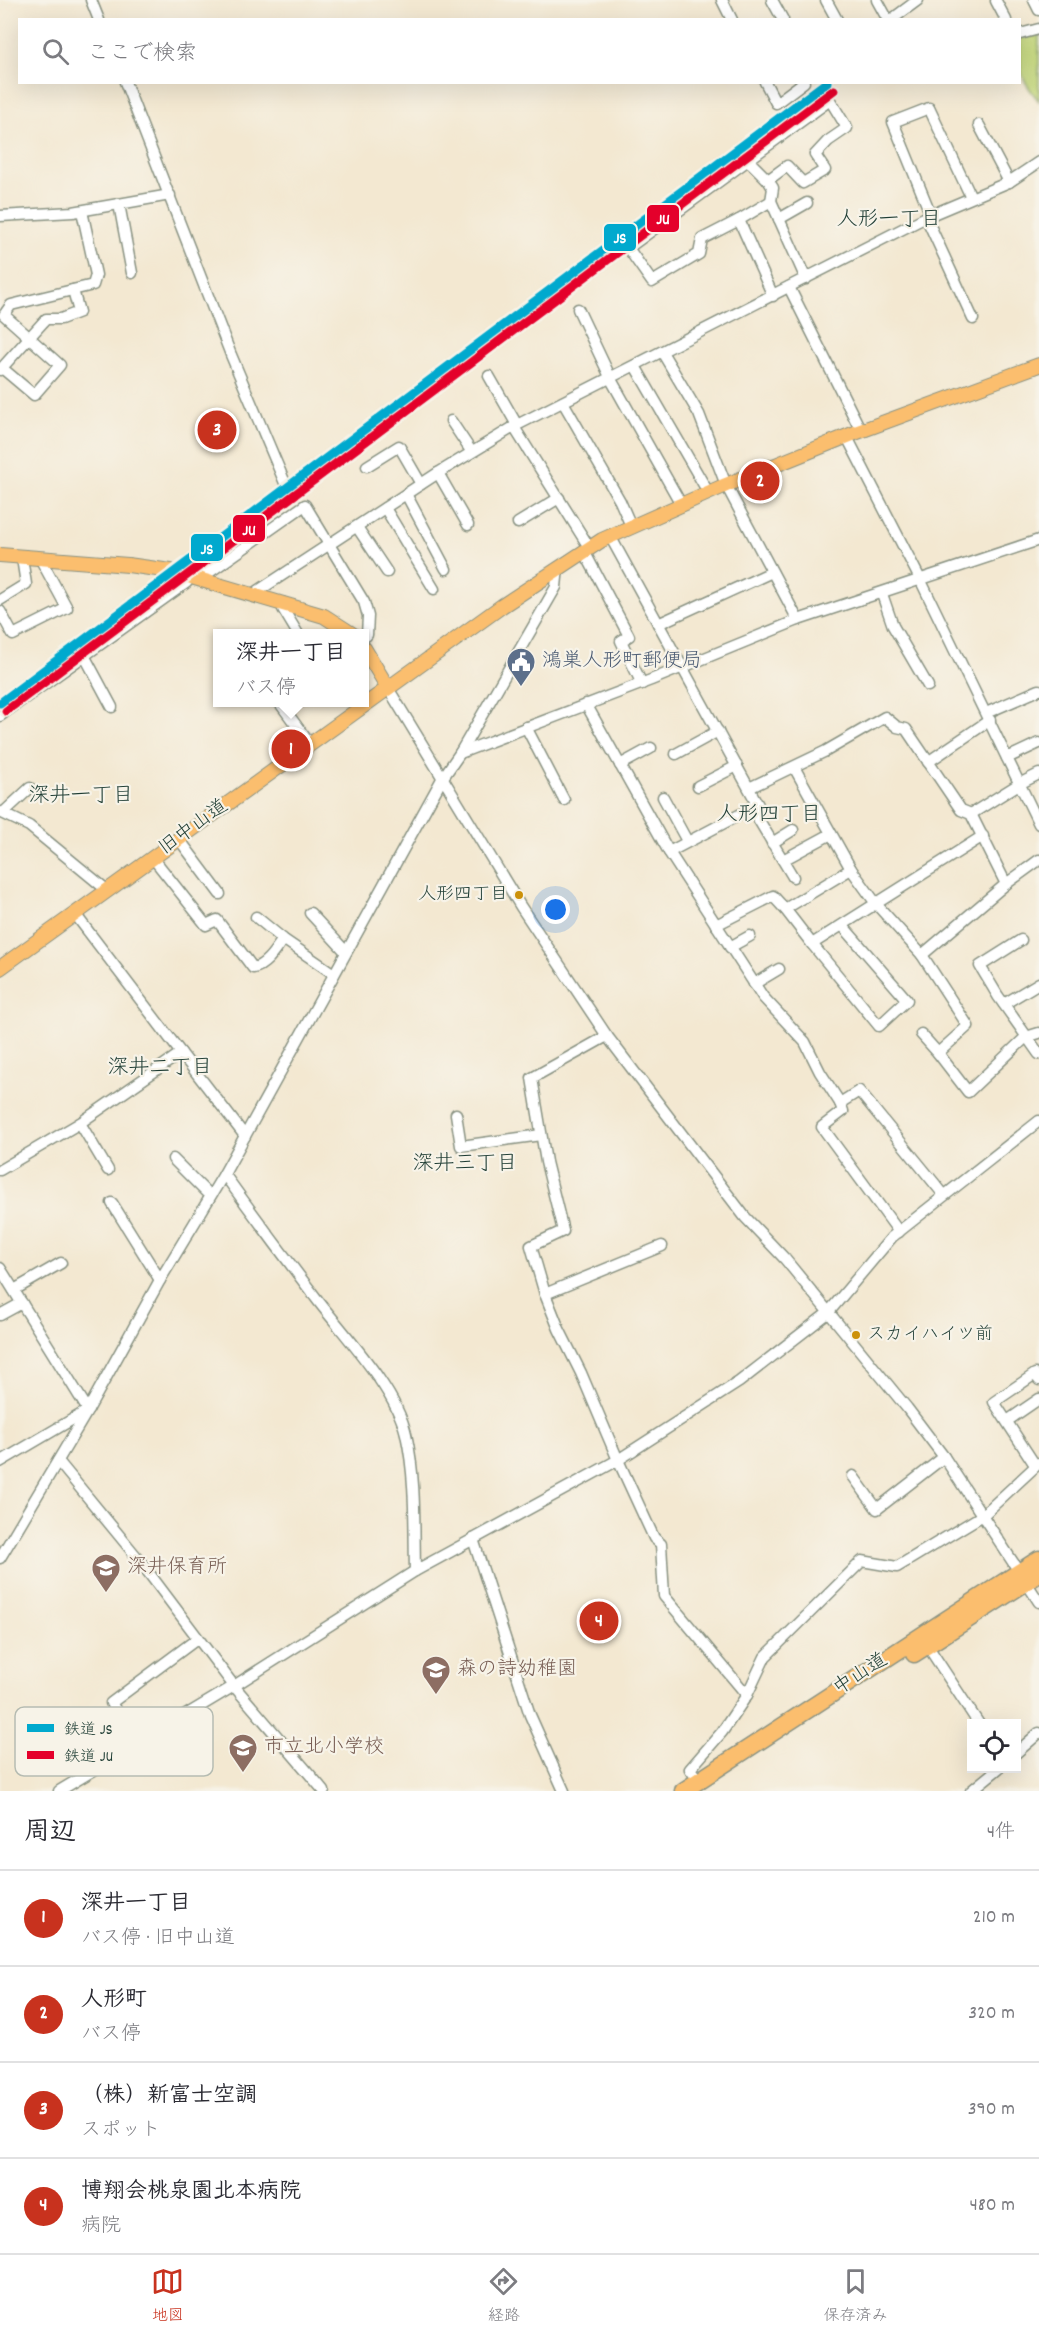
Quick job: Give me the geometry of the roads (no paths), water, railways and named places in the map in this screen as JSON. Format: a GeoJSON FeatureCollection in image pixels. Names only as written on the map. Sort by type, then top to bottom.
{"type":"FeatureCollection","features":[{"type":"Feature","properties":{"kind":"highway","name":"中山道"},"geometry":{"type":"LineString","coordinates":[[683,1791],[700,1786],[927,1645],[1028,1576],[1039,1558]]}},
{"type":"Feature","properties":{"kind":"highway","name":"中山道"},"geometry":{"type":"LineString","coordinates":[[700,1786],[1028,1576]]}},
{"type":"Feature","properties":{"kind":"main road","name":"旧中山道"},"geometry":{"type":"LineString","coordinates":[[369,702],[558,568],[610,536],[708,492],[847,436],[1039,365]]}},
{"type":"Feature","properties":{"kind":"main road"},"geometry":{"type":"LineString","coordinates":[[0,555],[128,565],[171,571],[285,603],[324,616],[345,629]]}},
{"type":"Feature","properties":{"kind":"main road"},"geometry":{"type":"LineString","coordinates":[[369,656],[388,688]]}},
{"type":"Feature","properties":{"kind":"main road","name":"旧中山道"},"geometry":{"type":"LineString","coordinates":[[0,968],[362,707]]}},
{"type":"Feature","properties":{"kind":"street"},"geometry":{"type":"LineString","coordinates":[[92,0],[98,18]]}},
{"type":"Feature","properties":{"kind":"street"},"geometry":{"type":"LineString","coordinates":[[722,0],[731,18]]}},
{"type":"Feature","properties":{"kind":"street"},"geometry":{"type":"LineString","coordinates":[[772,0],[782,18]]}},
{"type":"Feature","properties":{"kind":"street"},"geometry":{"type":"LineString","coordinates":[[826,0],[836,18]]}},
{"type":"Feature","properties":{"kind":"street"},"geometry":{"type":"LineString","coordinates":[[877,0],[889,18]]}},
{"type":"Feature","properties":{"kind":"street"},"geometry":{"type":"LineString","coordinates":[[893,18],[918,0]]}},
{"type":"Feature","properties":{"kind":"street"},"geometry":{"type":"LineString","coordinates":[[1034,0],[1039,10]]}},
{"type":"Feature","properties":{"kind":"street"},"geometry":{"type":"LineString","coordinates":[[996,1],[1005,18]]}},
{"type":"Feature","properties":{"kind":"street"},"geometry":{"type":"LineString","coordinates":[[1021,34],[1039,29]]}},
{"type":"Feature","properties":{"kind":"street"},"geometry":{"type":"LineString","coordinates":[[126,84],[231,355],[285,483]]}},
{"type":"Feature","properties":{"kind":"street"},"geometry":{"type":"LineString","coordinates":[[766,84],[776,103],[801,84]]}},
{"type":"Feature","properties":{"kind":"street"},"geometry":{"type":"LineString","coordinates":[[768,180],[787,166],[803,183],[825,170],[815,155],[828,141],[847,128],[830,100],[628,248],[652,282],[699,254],[702,239],[771,201]]}},
{"type":"Feature","properties":{"kind":"street"},"geometry":{"type":"LineString","coordinates":[[971,197],[929,108],[893,122],[928,216],[973,319]]}},
{"type":"Feature","properties":{"kind":"street"},"geometry":{"type":"LineString","coordinates":[[979,125],[1009,182]]}},
{"type":"Feature","properties":{"kind":"street"},"geometry":{"type":"LineString","coordinates":[[748,160],[773,188],[771,201],[806,279]]}},
{"type":"Feature","properties":{"kind":"street"},"geometry":{"type":"LineString","coordinates":[[256,595],[258,591],[471,451],[516,426],[928,216],[1009,182],[1039,162]]}},
{"type":"Feature","properties":{"kind":"street"},"geometry":{"type":"LineString","coordinates":[[0,216],[82,211],[170,195]]}},
{"type":"Feature","properties":{"kind":"street"},"geometry":{"type":"LineString","coordinates":[[779,219],[807,203]]}},
{"type":"Feature","properties":{"kind":"street"},"geometry":{"type":"LineString","coordinates":[[119,204],[132,273]]}},
{"type":"Feature","properties":{"kind":"street"},"geometry":{"type":"LineString","coordinates":[[73,290],[78,312],[61,319],[46,319],[30,339],[1,369],[34,395],[60,365],[30,339],[4,315],[11,305],[93,285],[96,275],[82,211]]}},
{"type":"Feature","properties":{"kind":"street"},"geometry":{"type":"LineString","coordinates":[[739,220],[773,296]]}},
{"type":"Feature","properties":{"kind":"street"},"geometry":{"type":"LineString","coordinates":[[789,287],[861,431]]}},
{"type":"Feature","properties":{"kind":"street"},"geometry":{"type":"LineString","coordinates":[[578,309],[613,383],[681,504]]}},
{"type":"Feature","properties":{"kind":"street"},"geometry":{"type":"LineString","coordinates":[[662,352],[699,414],[726,485],[798,620]]}},
{"type":"Feature","properties":{"kind":"street"},"geometry":{"type":"LineString","coordinates":[[635,366],[708,492]]}},
{"type":"Feature","properties":{"kind":"street"},"geometry":{"type":"LineString","coordinates":[[489,376],[587,549],[628,636],[621,641],[642,684]]}},
{"type":"Feature","properties":{"kind":"street"},"geometry":{"type":"LineString","coordinates":[[563,402],[620,501],[631,526]]}},
{"type":"Feature","properties":{"kind":"street"},"geometry":{"type":"LineString","coordinates":[[451,421],[471,451]]}},
{"type":"Feature","properties":{"kind":"street"},"geometry":{"type":"LineString","coordinates":[[847,436],[920,579],[1039,824]]}},
{"type":"Feature","properties":{"kind":"street"},"geometry":{"type":"LineString","coordinates":[[367,466],[399,446],[421,484]]}},
{"type":"Feature","properties":{"kind":"street"},"geometry":{"type":"LineString","coordinates":[[438,473],[468,525]]}},
{"type":"Feature","properties":{"kind":"street"},"geometry":{"type":"LineString","coordinates":[[405,494],[446,569]]}},
{"type":"Feature","properties":{"kind":"street"},"geometry":{"type":"LineString","coordinates":[[518,523],[558,498]]}},
{"type":"Feature","properties":{"kind":"street"},"geometry":{"type":"LineString","coordinates":[[0,716],[186,583],[207,574],[305,505],[364,602],[368,616],[367,629]]}},
{"type":"Feature","properties":{"kind":"street"},"geometry":{"type":"LineString","coordinates":[[385,508],[434,589]]}},
{"type":"Feature","properties":{"kind":"street"},"geometry":{"type":"LineString","coordinates":[[357,527],[387,572]]}},
{"type":"Feature","properties":{"kind":"street"},"geometry":{"type":"LineString","coordinates":[[610,536],[758,805],[669,852]]}},
{"type":"Feature","properties":{"kind":"street"},"geometry":{"type":"LineString","coordinates":[[460,753],[683,668],[798,620],[1039,540]]}},
{"type":"Feature","properties":{"kind":"street"},"geometry":{"type":"LineString","coordinates":[[0,600],[26,584],[22,558]]}},
{"type":"Feature","properties":{"kind":"street"},"geometry":{"type":"LineString","coordinates":[[0,611],[13,635],[66,608],[41,560]]}},
{"type":"Feature","properties":{"kind":"street"},"geometry":{"type":"LineString","coordinates":[[0,1558],[88,1410],[160,1280],[224,1174],[442,779],[460,753],[556,587],[558,568]]}},
{"type":"Feature","properties":{"kind":"street"},"geometry":{"type":"LineString","coordinates":[[658,624],[772,572]]}},
{"type":"Feature","properties":{"kind":"street"},"geometry":{"type":"LineString","coordinates":[[882,594],[892,626],[928,686]]}},
{"type":"Feature","properties":{"kind":"street"},"geometry":{"type":"LineString","coordinates":[[285,603],[283,609],[296,629]]}},
{"type":"Feature","properties":{"kind":"street"},"geometry":{"type":"LineString","coordinates":[[84,655],[112,707]]}},
{"type":"Feature","properties":{"kind":"street"},"geometry":{"type":"LineString","coordinates":[[388,688],[555,961],[607,1036],[684,1140],[745,1217],[786,1259],[907,1408],[1028,1576],[1039,1602]]}},
{"type":"Feature","properties":{"kind":"street"},"geometry":{"type":"LineString","coordinates":[[928,762],[988,717],[1039,690]]}},
{"type":"Feature","properties":{"kind":"street"},"geometry":{"type":"LineString","coordinates":[[586,704],[669,852],[730,947],[763,997],[805,1042],[843,1112],[822,1127],[899,1232]]}},
{"type":"Feature","properties":{"kind":"street"},"geometry":{"type":"LineString","coordinates":[[283,707],[310,744]]}},
{"type":"Feature","properties":{"kind":"street"},"geometry":{"type":"LineString","coordinates":[[749,788],[826,752],[885,717],[897,727],[906,729],[961,810],[971,814],[1006,884]]}},
{"type":"Feature","properties":{"kind":"street"},"geometry":{"type":"LineString","coordinates":[[526,727],[564,800]]}},
{"type":"Feature","properties":{"kind":"street"},"geometry":{"type":"LineString","coordinates":[[676,754],[718,731]]}},
{"type":"Feature","properties":{"kind":"street"},"geometry":{"type":"LineString","coordinates":[[1007,758],[1039,743]]}},
{"type":"Feature","properties":{"kind":"street"},"geometry":{"type":"LineString","coordinates":[[621,765],[651,748]]}},
{"type":"Feature","properties":{"kind":"street"},"geometry":{"type":"LineString","coordinates":[[698,786],[736,766]]}},
{"type":"Feature","properties":{"kind":"street"},"geometry":{"type":"LineString","coordinates":[[794,767],[851,869],[878,905],[922,955],[968,1026],[938,1053]]}},
{"type":"Feature","properties":{"kind":"street"},"geometry":{"type":"LineString","coordinates":[[971,814],[1039,774]]}},
{"type":"Feature","properties":{"kind":"street"},"geometry":{"type":"LineString","coordinates":[[30,788],[2,812],[29,826],[108,891]]}},
{"type":"Feature","properties":{"kind":"street"},"geometry":{"type":"LineString","coordinates":[[663,797],[687,841]]}},
{"type":"Feature","properties":{"kind":"street"},"geometry":{"type":"LineString","coordinates":[[751,807],[793,877]]}},
{"type":"Feature","properties":{"kind":"street"},"geometry":{"type":"LineString","coordinates":[[772,843],[793,830]]}},
{"type":"Feature","properties":{"kind":"street"},"geometry":{"type":"LineString","coordinates":[[783,860],[831,834]]}},
{"type":"Feature","properties":{"kind":"street"},"geometry":{"type":"LineString","coordinates":[[812,944],[878,905],[983,836]]}},
{"type":"Feature","properties":{"kind":"street"},"geometry":{"type":"LineString","coordinates":[[179,839],[220,894]]}},
{"type":"Feature","properties":{"kind":"street"},"geometry":{"type":"LineString","coordinates":[[153,858],[206,925],[217,920],[253,968],[258,967],[272,954],[283,939]]}},
{"type":"Feature","properties":{"kind":"street"},"geometry":{"type":"LineString","coordinates":[[922,955],[1006,884],[1039,860]]}},
{"type":"Feature","properties":{"kind":"street"},"geometry":{"type":"LineString","coordinates":[[785,909],[851,869]]}},
{"type":"Feature","properties":{"kind":"street"},"geometry":{"type":"LineString","coordinates":[[716,925],[773,896],[879,1026],[907,1000],[842,925]]}},
{"type":"Feature","properties":{"kind":"street"},"geometry":{"type":"LineString","coordinates":[[310,913],[346,952]]}},
{"type":"Feature","properties":{"kind":"street"},"geometry":{"type":"LineString","coordinates":[[75,914],[245,1136]]}},
{"type":"Feature","properties":{"kind":"street"},"geometry":{"type":"LineString","coordinates":[[256,917],[283,939],[334,974]]}},
{"type":"Feature","properties":{"kind":"street"},"geometry":{"type":"LineString","coordinates":[[730,947],[750,936]]}},
{"type":"Feature","properties":{"kind":"street"},"geometry":{"type":"LineString","coordinates":[[1021,940],[980,966],[1039,1054]]}},
{"type":"Feature","properties":{"kind":"street"},"geometry":{"type":"LineString","coordinates":[[754,984],[780,969]]}},
{"type":"Feature","properties":{"kind":"street"},"geometry":{"type":"LineString","coordinates":[[1004,1004],[1039,983]]}},
{"type":"Feature","properties":{"kind":"street"},"geometry":{"type":"LineString","coordinates":[[921,1034],[968,1092],[1026,1037],[1039,1033]]}},
{"type":"Feature","properties":{"kind":"street"},"geometry":{"type":"LineString","coordinates":[[607,1036],[532,1078],[541,1135],[563,1231],[531,1246],[545,1294],[559,1329],[581,1373],[654,1538],[661,1544],[664,1596],[747,1695]]}},
{"type":"Feature","properties":{"kind":"street"},"geometry":{"type":"LineString","coordinates":[[0,1170],[80,1124],[181,1053]]}},
{"type":"Feature","properties":{"kind":"street"},"geometry":{"type":"LineString","coordinates":[[840,1103],[858,1091],[944,1195]]}},
{"type":"Feature","properties":{"kind":"street"},"geometry":{"type":"LineString","coordinates":[[456,1114],[461,1146],[541,1135]]}},
{"type":"Feature","properties":{"kind":"street"},"geometry":{"type":"LineString","coordinates":[[199,1707],[415,1570],[618,1460],[739,1382],[828,1313],[899,1232],[1039,1121]]}},
{"type":"Feature","properties":{"kind":"street"},"geometry":{"type":"LineString","coordinates":[[80,1124],[108,1170]]}},
{"type":"Feature","properties":{"kind":"street"},"geometry":{"type":"LineString","coordinates":[[173,1159],[210,1196]]}},
{"type":"Feature","properties":{"kind":"street"},"geometry":{"type":"LineString","coordinates":[[224,1174],[372,1371],[396,1409],[406,1433],[413,1485],[415,1570]]}},
{"type":"Feature","properties":{"kind":"street"},"geometry":{"type":"LineString","coordinates":[[112,1203],[160,1280]]}},
{"type":"Feature","properties":{"kind":"street"},"geometry":{"type":"LineString","coordinates":[[545,1294],[662,1246]]}},
{"type":"Feature","properties":{"kind":"street"},"geometry":{"type":"LineString","coordinates":[[14,1290],[61,1263]]}},
{"type":"Feature","properties":{"kind":"street"},"geometry":{"type":"LineString","coordinates":[[0,1268],[88,1410]]}},
{"type":"Feature","properties":{"kind":"street"},"geometry":{"type":"LineString","coordinates":[[0,1315],[22,1303]]}},
{"type":"Feature","properties":{"kind":"street"},"geometry":{"type":"LineString","coordinates":[[700,1786],[690,1769],[722,1732],[747,1695],[765,1658],[862,1561],[897,1567],[983,1515],[1037,1464],[994,1402],[1035,1374],[1039,1380]]}},
{"type":"Feature","properties":{"kind":"street"},"geometry":{"type":"LineString","coordinates":[[1007,1421],[1039,1399]]}},
{"type":"Feature","properties":{"kind":"street"},"geometry":{"type":"LineString","coordinates":[[0,1461],[88,1410]]}},
{"type":"Feature","properties":{"kind":"street"},"geometry":{"type":"LineString","coordinates":[[853,1476],[877,1509],[944,1457]]}},
{"type":"Feature","properties":{"kind":"street"},"geometry":{"type":"LineString","coordinates":[[58,1461],[136,1556],[234,1686],[324,1791]]}},
{"type":"Feature","properties":{"kind":"street"},"geometry":{"type":"LineString","coordinates":[[473,1539],[530,1715],[564,1791]]}},
{"type":"Feature","properties":{"kind":"street"},"geometry":{"type":"LineString","coordinates":[[114,1707],[111,1703],[197,1639]]}},
{"type":"Feature","properties":{"kind":"street"},"geometry":{"type":"LineString","coordinates":[[927,1645],[976,1719]]}},
{"type":"Feature","properties":{"kind":"street"},"geometry":{"type":"LineString","coordinates":[[1021,1749],[1039,1733]]}},
{"type":"Feature","properties":{"kind":"street"},"geometry":{"type":"LineString","coordinates":[[971,1791],[993,1773]]}},
{"type":"Feature","properties":{"kind":"street"},"geometry":{"type":"LineString","coordinates":[[59,1791],[72,1788],[90,1776]]}},
{"type":"Feature","properties":{"kind":"rail line","name":"JS"},"geometry":{"type":"LineString","coordinates":[[0,703],[824,84]]}},
{"type":"Feature","properties":{"kind":"rail line","name":"JU"},"geometry":{"type":"LineString","coordinates":[[6,711],[834,90]]}},
{"type":"Feature","properties":{"kind":"place","name":"（株）新富士空調"},"geometry":{"type":"Point","coordinates":[217,430]}},
{"type":"Feature","properties":{"kind":"place","name":"人形町"},"geometry":{"type":"Point","coordinates":[760,481]}},
{"type":"Feature","properties":{"kind":"place","name":"鴻巣人形町郵便局"},"geometry":{"type":"Point","coordinates":[521,688]}},
{"type":"Feature","properties":{"kind":"place","name":"深井一丁目"},"geometry":{"type":"Point","coordinates":[291,749]}},
{"type":"Feature","properties":{"kind":"place","name":"人形四丁目"},"geometry":{"type":"Point","coordinates":[519,895]}},
{"type":"Feature","properties":{"kind":"place","name":"スカイハイツ前"},"geometry":{"type":"Point","coordinates":[856,1335]}},
{"type":"Feature","properties":{"kind":"place","name":"深井保育所"},"geometry":{"type":"Point","coordinates":[106,1594]}},
{"type":"Feature","properties":{"kind":"place","name":"博翔会桃泉園北本病院"},"geometry":{"type":"Point","coordinates":[599,1621]}},
{"type":"Feature","properties":{"kind":"place","name":"森の詩幼稚園"},"geometry":{"type":"Point","coordinates":[436,1696]}},
{"type":"Feature","properties":{"kind":"place","name":"市立北小学校"},"geometry":{"type":"Point","coordinates":[243,1774]}},
{"type":"Feature","properties":{"kind":"district","name":"人形一丁目"},"geometry":{"type":"Point","coordinates":[889,221]}},
{"type":"Feature","properties":{"kind":"district","name":"深井一丁目"},"geometry":{"type":"Point","coordinates":[81,797]}},
{"type":"Feature","properties":{"kind":"district","name":"人形四丁目"},"geometry":{"type":"Point","coordinates":[769,816]}},
{"type":"Feature","properties":{"kind":"district","name":"深井二丁目"},"geometry":{"type":"Point","coordinates":[160,1069]}},
{"type":"Feature","properties":{"kind":"district","name":"深井三丁目"},"geometry":{"type":"Point","coordinates":[465,1165]}}]}
